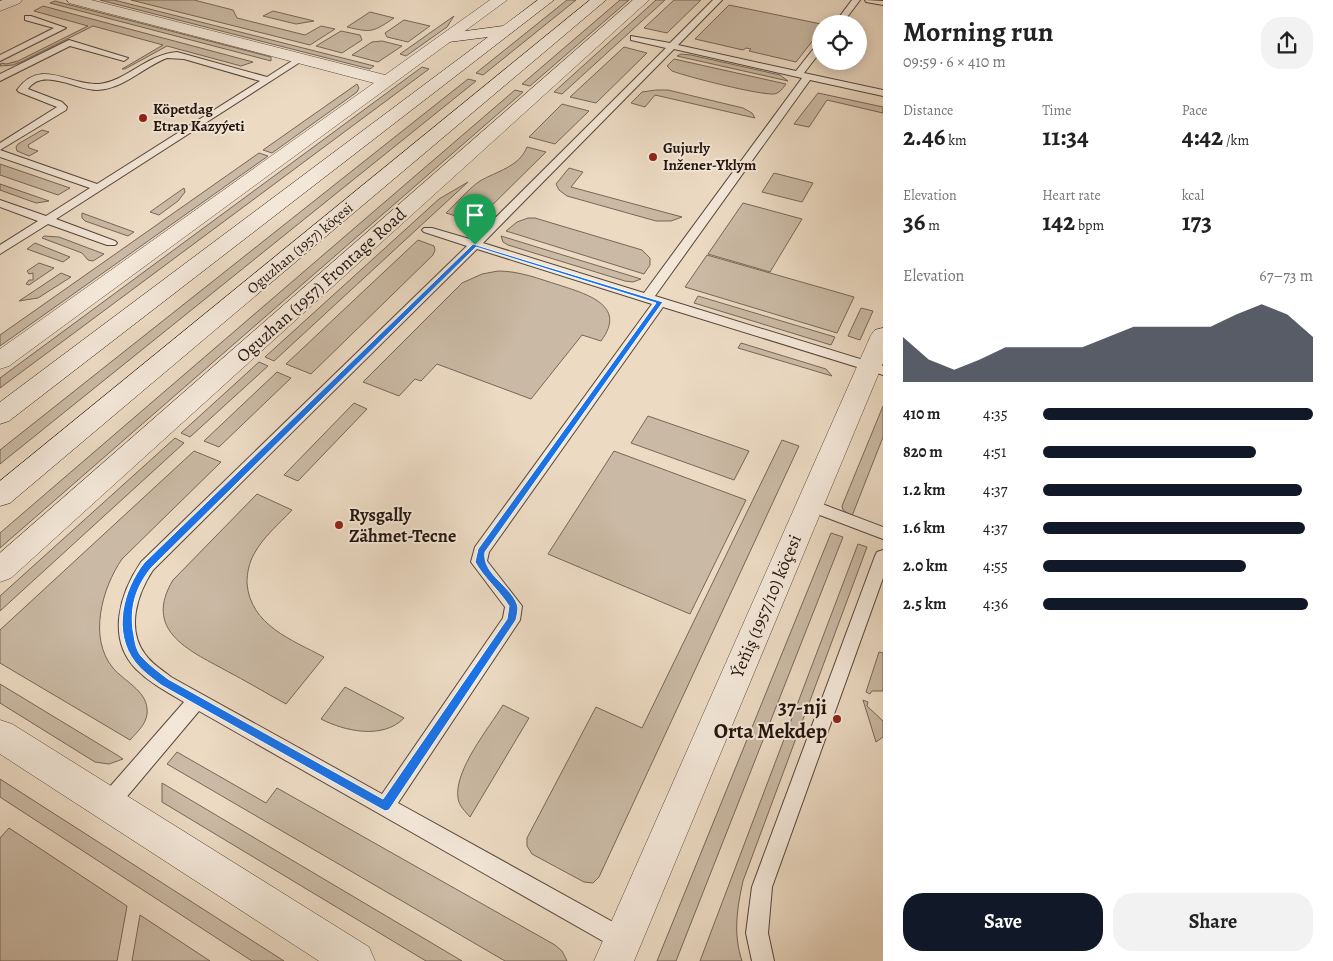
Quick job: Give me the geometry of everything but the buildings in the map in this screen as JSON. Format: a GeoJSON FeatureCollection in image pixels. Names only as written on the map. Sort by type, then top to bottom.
{"type":"FeatureCollection","features":[{"type":"Feature","properties":{"kind":"street"},"geometry":{"type":"LineString","coordinates":[[0,7],[15,0]]}},
{"type":"Feature","properties":{"kind":"street"},"geometry":{"type":"LineString","coordinates":[[74,0],[388,81]]}},
{"type":"Feature","properties":{"kind":"street"},"geometry":{"type":"LineString","coordinates":[[0,361],[500,0]]}},
{"type":"Feature","properties":{"kind":"street"},"geometry":{"type":"LineString","coordinates":[[0,416],[547,0]]}},
{"type":"Feature","properties":{"kind":"street","name":"Oguzhan (1957) köçesi"},"geometry":{"type":"LineString","coordinates":[[0,496],[599,0]]}},
{"type":"Feature","properties":{"kind":"street","name":"Oguzhan (1957) Frontage Road"},"geometry":{"type":"LineString","coordinates":[[0,570],[642,0]]}},
{"type":"Feature","properties":{"kind":"street"},"geometry":{"type":"LineString","coordinates":[[449,37],[508,29]]}},
{"type":"Feature","properties":{"kind":"street","name":"Ýeňiş (1957/10) köçesi"},"geometry":{"type":"LineString","coordinates":[[618,951],[809,506],[876,369],[883,335]]}},
{"type":"Feature","properties":{"kind":"street"},"geometry":{"type":"LineString","coordinates":[[0,735],[355,961]]}},
{"type":"Feature","properties":{"kind":"lane"},"geometry":{"type":"LineString","coordinates":[[618,951],[385,806],[165,682],[138,659],[131,647],[127,615],[129,600],[137,580],[148,566],[475,245],[718,0]]}},
{"type":"Feature","properties":{"kind":"lane"},"geometry":{"type":"LineString","coordinates":[[845,15],[856,0]]}},
{"type":"Feature","properties":{"kind":"lane"},"geometry":{"type":"LineString","coordinates":[[869,0],[883,2]]}},
{"type":"Feature","properties":{"kind":"lane"},"geometry":{"type":"LineString","coordinates":[[0,58],[62,28],[28,18]]}},
{"type":"Feature","properties":{"kind":"lane"},"geometry":{"type":"LineString","coordinates":[[634,38],[883,93]]}},
{"type":"Feature","properties":{"kind":"lane"},"geometry":{"type":"LineString","coordinates":[[0,78],[69,43],[124,58]]}},
{"type":"Feature","properties":{"kind":"lane"},"geometry":{"type":"LineString","coordinates":[[0,147],[61,110],[61,105],[56,102],[22,90],[27,84],[41,78],[56,77],[98,87],[116,81],[159,58],[176,55],[268,80]]}},
{"type":"Feature","properties":{"kind":"lane"},"geometry":{"type":"LineString","coordinates":[[1,249],[301,59]]}},
{"type":"Feature","properties":{"kind":"lane"},"geometry":{"type":"LineString","coordinates":[[385,806],[511,620],[514,606],[479,562],[481,552],[654,300],[812,61]]}},
{"type":"Feature","properties":{"kind":"lane"},"geometry":{"type":"LineString","coordinates":[[0,153],[7,158],[99,188]]}},
{"type":"Feature","properties":{"kind":"lane"},"geometry":{"type":"LineString","coordinates":[[0,203],[111,243]]}},
{"type":"Feature","properties":{"kind":"lane"},"geometry":{"type":"LineString","coordinates":[[428,230],[876,369]]}},
{"type":"Feature","properties":{"kind":"lane"},"geometry":{"type":"LineString","coordinates":[[809,506],[883,533]]}},
{"type":"Feature","properties":{"kind":"lane"},"geometry":{"type":"LineString","coordinates":[[763,961],[757,944],[757,914],[762,888],[883,556]]}},
{"type":"Feature","properties":{"kind":"lane"},"geometry":{"type":"LineString","coordinates":[[108,805],[197,700]]}},
{"type":"Feature","properties":{"kind":"shaded area"},"geometry":{"type":"Polygon","coordinates":[[[100,0],[114,0],[374,66],[370,69],[100,0]]]}},
{"type":"Feature","properties":{"kind":"shaded area"},"geometry":{"type":"Polygon","coordinates":[[[131,0],[194,0],[233,10],[237,18],[305,35],[321,26],[335,29],[310,45],[131,0]]]}},
{"type":"Feature","properties":{"kind":"shaded area"},"geometry":{"type":"Polygon","coordinates":[[[567,0],[576,0],[483,75],[476,73],[567,0]]]}},
{"type":"Feature","properties":{"kind":"shaded area"},"geometry":{"type":"Polygon","coordinates":[[[620,0],[629,0],[530,86],[522,84],[620,0]]]}},
{"type":"Feature","properties":{"kind":"shaded area"},"geometry":{"type":"Polygon","coordinates":[[[656,0],[665,0],[562,94],[554,92],[656,0]]]}},
{"type":"Feature","properties":{"kind":"shaded area"},"geometry":{"type":"Polygon","coordinates":[[[674,0],[701,0],[667,33],[644,28],[674,0]]]}},
{"type":"Feature","properties":{"kind":"shaded area"},"geometry":{"type":"Polygon","coordinates":[[[55,1],[271,57],[271,61],[50,3],[55,1]]]}},
{"type":"Feature","properties":{"kind":"shaded area"},"geometry":{"type":"Polygon","coordinates":[[[729,5],[812,22],[812,42],[796,62],[749,51],[751,49],[746,48],[743,50],[695,39],[729,5]]]}},
{"type":"Feature","properties":{"kind":"shaded area"},"geometry":{"type":"Polygon","coordinates":[[[43,6],[253,62],[241,66],[167,46],[122,69],[163,45],[93,26],[21,62],[0,66],[1,63],[6,64],[18,61],[88,26],[34,11],[43,6]]]}},
{"type":"Feature","properties":{"kind":"shaded area"},"geometry":{"type":"Polygon","coordinates":[[[273,11],[314,21],[296,24],[263,16],[273,11]]]}},
{"type":"Feature","properties":{"kind":"shaded area"},"geometry":{"type":"Polygon","coordinates":[[[370,12],[394,18],[372,30],[347,27],[370,12]]]}},
{"type":"Feature","properties":{"kind":"shaded area"},"geometry":{"type":"Polygon","coordinates":[[[454,16],[447,27],[406,56],[400,54],[454,16]]]}},
{"type":"Feature","properties":{"kind":"shaded area"},"geometry":{"type":"Polygon","coordinates":[[[404,20],[430,26],[408,42],[387,37],[385,33],[404,20]]]}},
{"type":"Feature","properties":{"kind":"shaded area"},"geometry":{"type":"Polygon","coordinates":[[[341,31],[360,35],[362,40],[342,53],[316,46],[341,31]]]}},
{"type":"Feature","properties":{"kind":"shaded area"},"geometry":{"type":"Polygon","coordinates":[[[382,41],[402,46],[378,62],[352,55],[372,42],[382,41]]]}},
{"type":"Feature","properties":{"kind":"shaded area"},"geometry":{"type":"Polygon","coordinates":[[[624,47],[647,53],[596,103],[570,97],[624,47]]]}},
{"type":"Feature","properties":{"kind":"shaded area"},"geometry":{"type":"Polygon","coordinates":[[[681,54],[780,75],[788,81],[677,56],[681,54]]]}},
{"type":"Feature","properties":{"kind":"shaded area"},"geometry":{"type":"Polygon","coordinates":[[[674,59],[786,84],[780,91],[774,94],[739,89],[672,71],[667,66],[674,59]]]}},
{"type":"Feature","properties":{"kind":"shaded area"},"geometry":{"type":"Polygon","coordinates":[[[422,67],[429,69],[0,388],[0,378],[422,67]]]}},
{"type":"Feature","properties":{"kind":"shaded area"},"geometry":{"type":"Polygon","coordinates":[[[468,79],[476,81],[0,464],[0,450],[468,79]]]}},
{"type":"Feature","properties":{"kind":"shaded area"},"geometry":{"type":"Polygon","coordinates":[[[357,84],[359,88],[357,92],[272,153],[263,150],[357,84]]]}},
{"type":"Feature","properties":{"kind":"shaded area"},"geometry":{"type":"Polygon","coordinates":[[[515,90],[523,92],[0,548],[0,533],[515,90]]]}},
{"type":"Feature","properties":{"kind":"shaded area"},"geometry":{"type":"Polygon","coordinates":[[[668,90],[743,108],[752,113],[755,118],[655,95],[645,107],[631,103],[642,92],[668,90]]]}},
{"type":"Feature","properties":{"kind":"shaded area"},"geometry":{"type":"Polygon","coordinates":[[[818,93],[883,107],[883,113],[827,100],[809,127],[794,124],[818,93]]]}},
{"type":"Feature","properties":{"kind":"shaded area"},"geometry":{"type":"Polygon","coordinates":[[[562,104],[589,111],[555,144],[529,137],[562,104]]]}},
{"type":"Feature","properties":{"kind":"shaded area"},"geometry":{"type":"Polygon","coordinates":[[[42,130],[49,132],[28,145],[29,148],[38,151],[29,156],[17,151],[16,147],[18,144],[42,130]]]}},
{"type":"Feature","properties":{"kind":"shaded area"},"geometry":{"type":"Polygon","coordinates":[[[527,147],[546,152],[475,222],[446,213],[480,181],[513,164],[527,147]]]}},
{"type":"Feature","properties":{"kind":"shaded area"},"geometry":{"type":"Polygon","coordinates":[[[259,153],[268,156],[0,346],[0,335],[259,153]]]}},
{"type":"Feature","properties":{"kind":"shaded area"},"geometry":{"type":"Polygon","coordinates":[[[0,164],[70,188],[58,195],[0,175],[0,164]]]}},
{"type":"Feature","properties":{"kind":"shaded area"},"geometry":{"type":"Polygon","coordinates":[[[569,168],[583,172],[571,187],[682,217],[671,221],[656,221],[567,196],[559,190],[556,184],[569,168]]]}},
{"type":"Feature","properties":{"kind":"shaded area"},"geometry":{"type":"Polygon","coordinates":[[[774,173],[813,183],[802,202],[762,192],[774,173]]]}},
{"type":"Feature","properties":{"kind":"shaded area"},"geometry":{"type":"Polygon","coordinates":[[[468,182],[274,361],[265,357],[439,199],[468,182]]]}},
{"type":"Feature","properties":{"kind":"shaded area"},"geometry":{"type":"Polygon","coordinates":[[[0,184],[49,201],[36,203],[0,190],[0,184]]]}},
{"type":"Feature","properties":{"kind":"shaded area"},"geometry":{"type":"Polygon","coordinates":[[[184,188],[185,192],[178,201],[159,215],[150,212],[184,188]]]}},
{"type":"Feature","properties":{"kind":"shaded area"},"geometry":{"type":"Polygon","coordinates":[[[743,203],[802,219],[770,272],[708,254],[743,203]]]}},
{"type":"Feature","properties":{"kind":"shaded area"},"geometry":{"type":"Polygon","coordinates":[[[82,213],[134,232],[128,236],[85,221],[82,218],[82,213]]]}},
{"type":"Feature","properties":{"kind":"shaded area"},"geometry":{"type":"Polygon","coordinates":[[[528,218],[535,218],[642,250],[650,258],[650,265],[644,274],[506,231],[517,222],[528,218]]]}},
{"type":"Feature","properties":{"kind":"shaded area"},"geometry":{"type":"Polygon","coordinates":[[[44,236],[59,237],[104,254],[93,261],[88,260],[82,253],[42,238],[44,236]]]}},
{"type":"Feature","properties":{"kind":"shaded area"},"geometry":{"type":"Polygon","coordinates":[[[501,236],[641,279],[633,282],[625,281],[508,245],[503,242],[501,236]]]}},
{"type":"Feature","properties":{"kind":"shaded area"},"geometry":{"type":"Polygon","coordinates":[[[418,240],[434,246],[433,255],[311,374],[286,364],[418,240]]]}},
{"type":"Feature","properties":{"kind":"shaded area"},"geometry":{"type":"Polygon","coordinates":[[[35,243],[70,257],[63,262],[27,249],[35,243]]]}},
{"type":"Feature","properties":{"kind":"shaded area"},"geometry":{"type":"Polygon","coordinates":[[[707,255],[854,297],[837,333],[685,287],[707,255]]]}},
{"type":"Feature","properties":{"kind":"shaded area"},"geometry":{"type":"Polygon","coordinates":[[[39,263],[54,268],[29,285],[26,284],[29,280],[33,280],[33,273],[29,274],[27,271],[39,263]]]}},
{"type":"Feature","properties":{"kind":"shaded area"},"geometry":{"type":"Polygon","coordinates":[[[498,271],[514,272],[537,278],[581,292],[600,303],[607,310],[610,318],[608,329],[601,341],[582,335],[531,399],[437,364],[421,381],[415,379],[399,396],[363,382],[462,283],[482,274],[498,271]]]}},
{"type":"Feature","properties":{"kind":"shaded area"},"geometry":{"type":"Polygon","coordinates":[[[61,273],[71,277],[38,298],[19,301],[61,273]]]}},
{"type":"Feature","properties":{"kind":"shaded area"},"geometry":{"type":"Polygon","coordinates":[[[698,296],[835,337],[831,345],[694,303],[698,296]]]}},
{"type":"Feature","properties":{"kind":"shaded area"},"geometry":{"type":"Polygon","coordinates":[[[861,308],[873,311],[860,340],[848,336],[861,308]]]}},
{"type":"Feature","properties":{"kind":"shaded area"},"geometry":{"type":"Polygon","coordinates":[[[741,343],[826,369],[832,376],[738,348],[741,343]]]}},
{"type":"Feature","properties":{"kind":"shaded area"},"geometry":{"type":"Polygon","coordinates":[[[259,362],[268,366],[190,437],[181,433],[259,362]]]}},
{"type":"Feature","properties":{"kind":"shaded area"},"geometry":{"type":"Polygon","coordinates":[[[277,372],[291,378],[219,447],[204,441],[277,372]]]}},
{"type":"Feature","properties":{"kind":"shaded area"},"geometry":{"type":"Polygon","coordinates":[[[354,403],[367,409],[298,481],[284,475],[354,403]]]}},
{"type":"Feature","properties":{"kind":"shaded area"},"geometry":{"type":"Polygon","coordinates":[[[883,406],[883,437],[852,516],[843,510],[842,506],[883,406]]]}},
{"type":"Feature","properties":{"kind":"shaded area"},"geometry":{"type":"Polygon","coordinates":[[[648,416],[749,451],[734,480],[631,443],[648,416]]]}},
{"type":"Feature","properties":{"kind":"shaded area"},"geometry":{"type":"Polygon","coordinates":[[[175,438],[184,443],[0,611],[0,596],[175,438]]]}},
{"type":"Feature","properties":{"kind":"shaded area"},"geometry":{"type":"Polygon","coordinates":[[[782,440],[799,446],[599,877],[593,883],[584,882],[532,854],[527,846],[527,838],[596,707],[642,728],[782,440]]]}},
{"type":"Feature","properties":{"kind":"shaded area"},"geometry":{"type":"Polygon","coordinates":[[[194,451],[221,462],[122,559],[104,598],[100,628],[105,656],[113,668],[138,691],[147,708],[145,722],[130,740],[0,663],[0,630],[194,451]]]}},
{"type":"Feature","properties":{"kind":"shaded area"},"geometry":{"type":"Polygon","coordinates":[[[614,451],[746,500],[690,614],[548,554],[614,451]]]}},
{"type":"Feature","properties":{"kind":"shaded area"},"geometry":{"type":"Polygon","coordinates":[[[257,494],[292,510],[267,536],[252,557],[247,579],[250,598],[264,620],[275,629],[324,657],[286,704],[184,646],[167,625],[163,612],[165,597],[173,580],[257,494]]]}},
{"type":"Feature","properties":{"kind":"shaded area"},"geometry":{"type":"Polygon","coordinates":[[[831,533],[843,537],[676,961],[657,961],[831,533]]]}},
{"type":"Feature","properties":{"kind":"shaded area"},"geometry":{"type":"Polygon","coordinates":[[[858,544],[867,547],[743,881],[737,921],[739,951],[742,961],[700,961],[858,544]]]}},
{"type":"Feature","properties":{"kind":"shaded area"},"geometry":{"type":"Polygon","coordinates":[[[879,652],[883,653],[883,691],[872,691],[870,694],[866,692],[879,652]]]}},
{"type":"Feature","properties":{"kind":"shaded area"},"geometry":{"type":"Polygon","coordinates":[[[0,684],[123,759],[109,764],[95,762],[0,703],[0,684]]]}},
{"type":"Feature","properties":{"kind":"shaded area"},"geometry":{"type":"Polygon","coordinates":[[[345,687],[404,718],[395,725],[375,731],[352,730],[321,719],[345,687]]]}},
{"type":"Feature","properties":{"kind":"shaded area"},"geometry":{"type":"Polygon","coordinates":[[[863,700],[868,702],[867,706],[883,721],[883,737],[876,742],[863,700]]]}},
{"type":"Feature","properties":{"kind":"shaded area"},"geometry":{"type":"Polygon","coordinates":[[[503,705],[529,718],[470,817],[461,806],[458,798],[461,775],[474,750],[503,705]]]}},
{"type":"Feature","properties":{"kind":"shaded area"},"geometry":{"type":"Polygon","coordinates":[[[177,752],[266,803],[277,788],[555,945],[562,951],[567,961],[505,961],[167,764],[177,752]]]}},
{"type":"Feature","properties":{"kind":"shaded area"},"geometry":{"type":"Polygon","coordinates":[[[0,779],[284,961],[252,961],[0,797],[0,779]]]}},
{"type":"Feature","properties":{"kind":"shaded area"},"geometry":{"type":"Polygon","coordinates":[[[162,783],[462,961],[426,961],[162,802],[162,783]]]}},
{"type":"Feature","properties":{"kind":"shaded area"},"geometry":{"type":"Polygon","coordinates":[[[9,828],[127,906],[117,961],[0,961],[0,838],[9,828]]]}},
{"type":"Feature","properties":{"kind":"shaded area"},"geometry":{"type":"Polygon","coordinates":[[[140,915],[210,961],[132,961],[140,915]]]}},
{"type":"Feature","properties":{"kind":"place","name":"Köpetdag Etrap Kazyýeti"},"geometry":{"type":"Point","coordinates":[143,118]}},
{"type":"Feature","properties":{"kind":"place","name":"Gujurly Inžener-Yklym"},"geometry":{"type":"Point","coordinates":[653,157]}},
{"type":"Feature","properties":{"kind":"place","name":"Rysgally Zähmet-Tecne"},"geometry":{"type":"Point","coordinates":[339,525]}},
{"type":"Feature","properties":{"kind":"place","name":"37-nji Orta Mekdep"},"geometry":{"type":"Point","coordinates":[837,719]}},
{"type":"Feature","properties":{"kind":"route"},"geometry":{"type":"LineString","coordinates":[[475,245],[660,302],[481,552],[479,562],[514,606],[511,620],[385,806],[165,682],[151,671],[138,659],[131,647],[127,615],[129,600],[137,580],[148,566],[475,245]]}}]}
